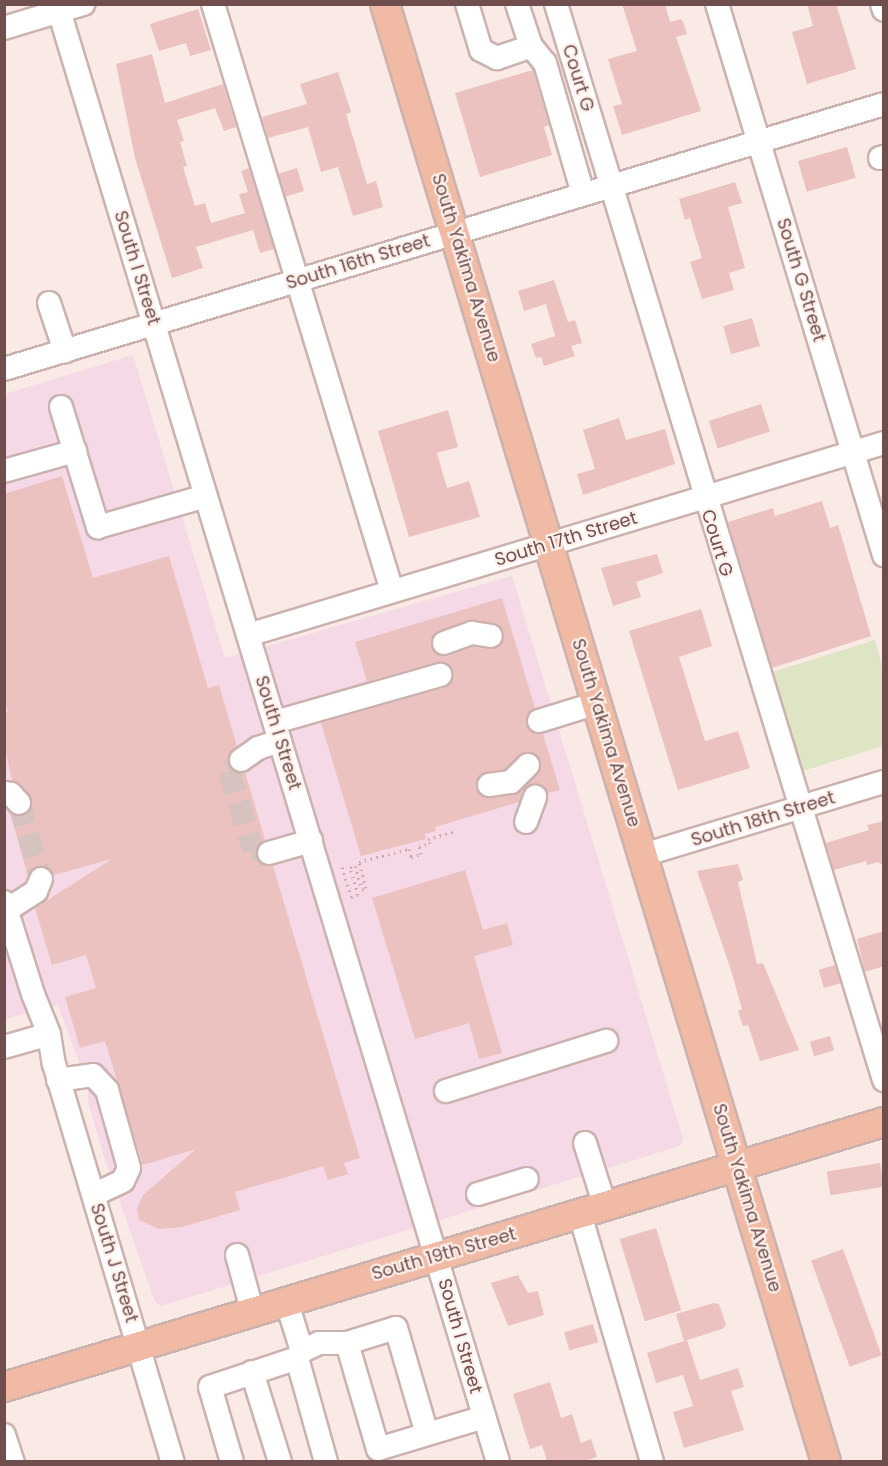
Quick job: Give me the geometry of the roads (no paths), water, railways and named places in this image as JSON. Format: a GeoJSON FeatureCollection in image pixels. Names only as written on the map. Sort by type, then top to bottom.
{"type":"FeatureCollection","features":[{"type":"Feature","properties":{"kind":"main road","name":"South Yakima Avenue"},"geometry":{"type":"LineString","coordinates":[[385,4],[826,1461]]}},
{"type":"Feature","properties":{"kind":"main road","name":"South 19th Street"},"geometry":{"type":"LineString","coordinates":[[4,1387],[139,1347],[252,1310],[437,1257],[884,1122]]}},
{"type":"Feature","properties":{"kind":"street"},"geometry":{"type":"LineString","coordinates":[[4,28],[59,8],[84,4]]}},
{"type":"Feature","properties":{"kind":"street"},"geometry":{"type":"LineString","coordinates":[[213,4],[392,591]]}},
{"type":"Feature","properties":{"kind":"street"},"geometry":{"type":"LineString","coordinates":[[467,4],[481,50],[497,58],[531,46]]}},
{"type":"Feature","properties":{"kind":"street"},"geometry":{"type":"LineString","coordinates":[[517,4],[531,46],[545,63],[583,194]]}},
{"type":"Feature","properties":{"kind":"street","name":"Court G"},"geometry":{"type":"LineString","coordinates":[[556,4],[704,498],[884,1080]]}},
{"type":"Feature","properties":{"kind":"street","name":"South G Street"},"geometry":{"type":"LineString","coordinates":[[717,4],[884,555]]}},
{"type":"Feature","properties":{"kind":"street"},"geometry":{"type":"LineString","coordinates":[[882,4],[884,10]]}},
{"type":"Feature","properties":{"kind":"street","name":"South I Street"},"geometry":{"type":"LineString","coordinates":[[59,8],[498,1461]]}},
{"type":"Feature","properties":{"kind":"street","name":"South 16th Street"},"geometry":{"type":"LineString","coordinates":[[4,369],[884,104]]}},
{"type":"Feature","properties":{"kind":"street"},"geometry":{"type":"LineString","coordinates":[[49,303],[65,351]]}},
{"type":"Feature","properties":{"kind":"street"},"geometry":{"type":"LineString","coordinates":[[61,407],[99,527],[206,496]]}},
{"type":"Feature","properties":{"kind":"street","name":"South 17th Street"},"geometry":{"type":"LineString","coordinates":[[248,634],[884,443]]}},
{"type":"Feature","properties":{"kind":"street"},"geometry":{"type":"LineString","coordinates":[[4,471],[75,451]]}},
{"type":"Feature","properties":{"kind":"street"},"geometry":{"type":"LineString","coordinates":[[444,643],[472,633],[491,636]]}},
{"type":"Feature","properties":{"kind":"street"},"geometry":{"type":"LineString","coordinates":[[241,760],[278,731],[440,675]]}},
{"type":"Feature","properties":{"kind":"street"},"geometry":{"type":"LineString","coordinates":[[539,721],[597,703]]}},
{"type":"Feature","properties":{"kind":"street"},"geometry":{"type":"LineString","coordinates":[[489,785],[511,782],[528,765]]}},
{"type":"Feature","properties":{"kind":"street","name":"South 18th Street"},"geometry":{"type":"LineString","coordinates":[[643,855],[884,782]]}},
{"type":"Feature","properties":{"kind":"street"},"geometry":{"type":"LineString","coordinates":[[526,822],[535,797]]}},
{"type":"Feature","properties":{"kind":"street"},"geometry":{"type":"LineString","coordinates":[[269,853],[311,841]]}},
{"type":"Feature","properties":{"kind":"street"},"geometry":{"type":"LineString","coordinates":[[41,879],[36,891],[6,906],[33,996],[49,1034],[56,1072]]}},
{"type":"Feature","properties":{"kind":"street"},"geometry":{"type":"LineString","coordinates":[[33,996],[40,1036],[56,1072]]}},
{"type":"Feature","properties":{"kind":"street"},"geometry":{"type":"LineString","coordinates":[[4,1047],[40,1036]]}},
{"type":"Feature","properties":{"kind":"street"},"geometry":{"type":"LineString","coordinates":[[446,1091],[606,1041]]}},
{"type":"Feature","properties":{"kind":"street"},"geometry":{"type":"LineString","coordinates":[[56,1072],[93,1075],[107,1090],[129,1168],[123,1181],[93,1195]]}},
{"type":"Feature","properties":{"kind":"street","name":"South J Street"},"geometry":{"type":"LineString","coordinates":[[56,1072],[173,1461]]}},
{"type":"Feature","properties":{"kind":"street"},"geometry":{"type":"LineString","coordinates":[[585,1143],[593,1210],[652,1461]]}},
{"type":"Feature","properties":{"kind":"street"},"geometry":{"type":"LineString","coordinates":[[478,1194],[527,1179]]}},
{"type":"Feature","properties":{"kind":"street"},"geometry":{"type":"LineString","coordinates":[[237,1255],[252,1310]]}},
{"type":"Feature","properties":{"kind":"street"},"geometry":{"type":"LineString","coordinates":[[286,1300],[326,1461]]}},
{"type":"Feature","properties":{"kind":"street"},"geometry":{"type":"LineString","coordinates":[[232,1461],[210,1387],[299,1354],[318,1343],[347,1344],[396,1328],[427,1434]]}},
{"type":"Feature","properties":{"kind":"street"},"geometry":{"type":"LineString","coordinates":[[347,1344],[378,1449],[484,1417]]}},
{"type":"Feature","properties":{"kind":"street"},"geometry":{"type":"LineString","coordinates":[[252,1372],[280,1461]]}},
{"type":"Feature","properties":{"kind":"street"},"geometry":{"type":"LineString","coordinates":[[4,1435],[12,1461]]}},
{"type":"Feature","properties":{"kind":"tunnel"},"geometry":{"type":"LineString","coordinates":[[241,760],[229,771],[253,850],[269,853]]}},
{"type":"Feature","properties":{"kind":"tunnel"},"geometry":{"type":"LineString","coordinates":[[19,803],[41,879]]}}]}
